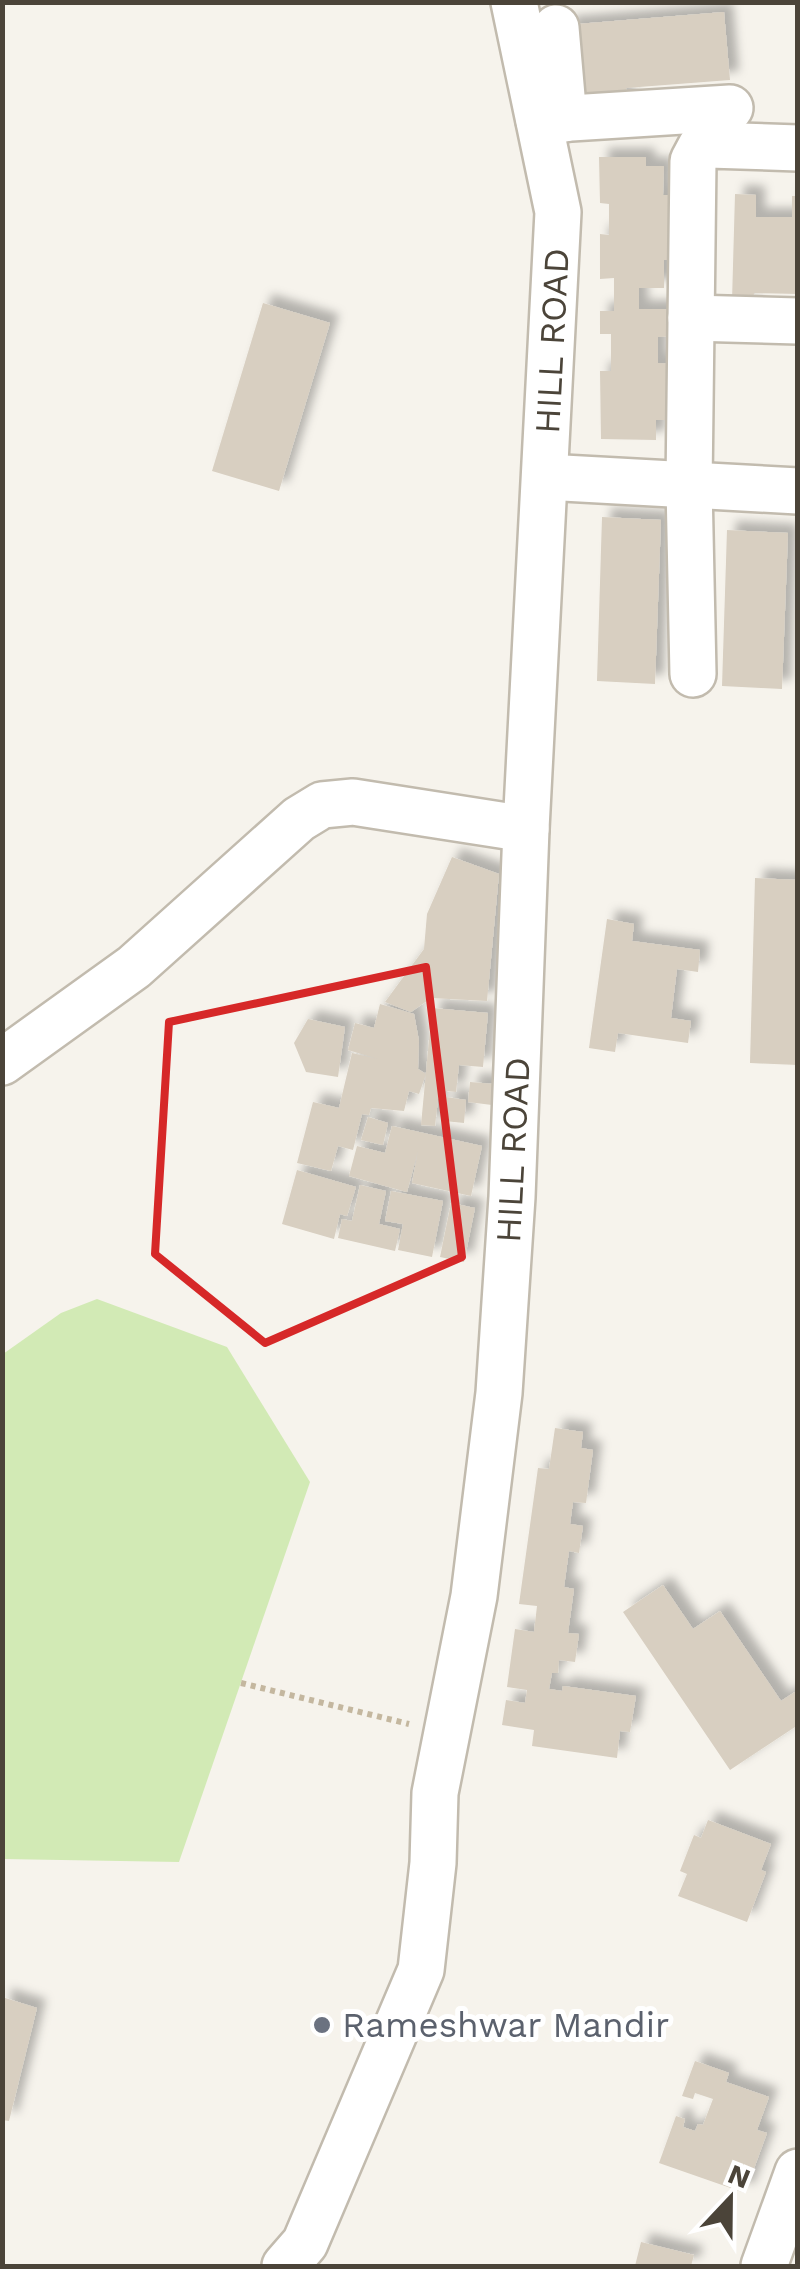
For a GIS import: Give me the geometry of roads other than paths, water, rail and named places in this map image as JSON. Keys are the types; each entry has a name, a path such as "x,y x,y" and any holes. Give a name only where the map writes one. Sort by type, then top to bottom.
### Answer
{"street":[{"name":"HILL ROAD","path":"285,2266 305,2243 421,1970 433,1863 435,1794 474,1596 499,1393 512,1197 526,829 558,212 552,120 514,2"},
{"path":"556,28 552,120 730,108"},
{"path":"693,674 689,486 693,161 701,146 709,145 798,148"},
{"path":"691,318 798,321"},
{"path":"545,476 798,492"},
{"path":"2,1062 134,967 299,819 322,805 353,802 526,829"},
{"path":"764,2266 798,2172"}],"place":[{"name":"Rameshwar Mandir","path":"322,2025"}]}
